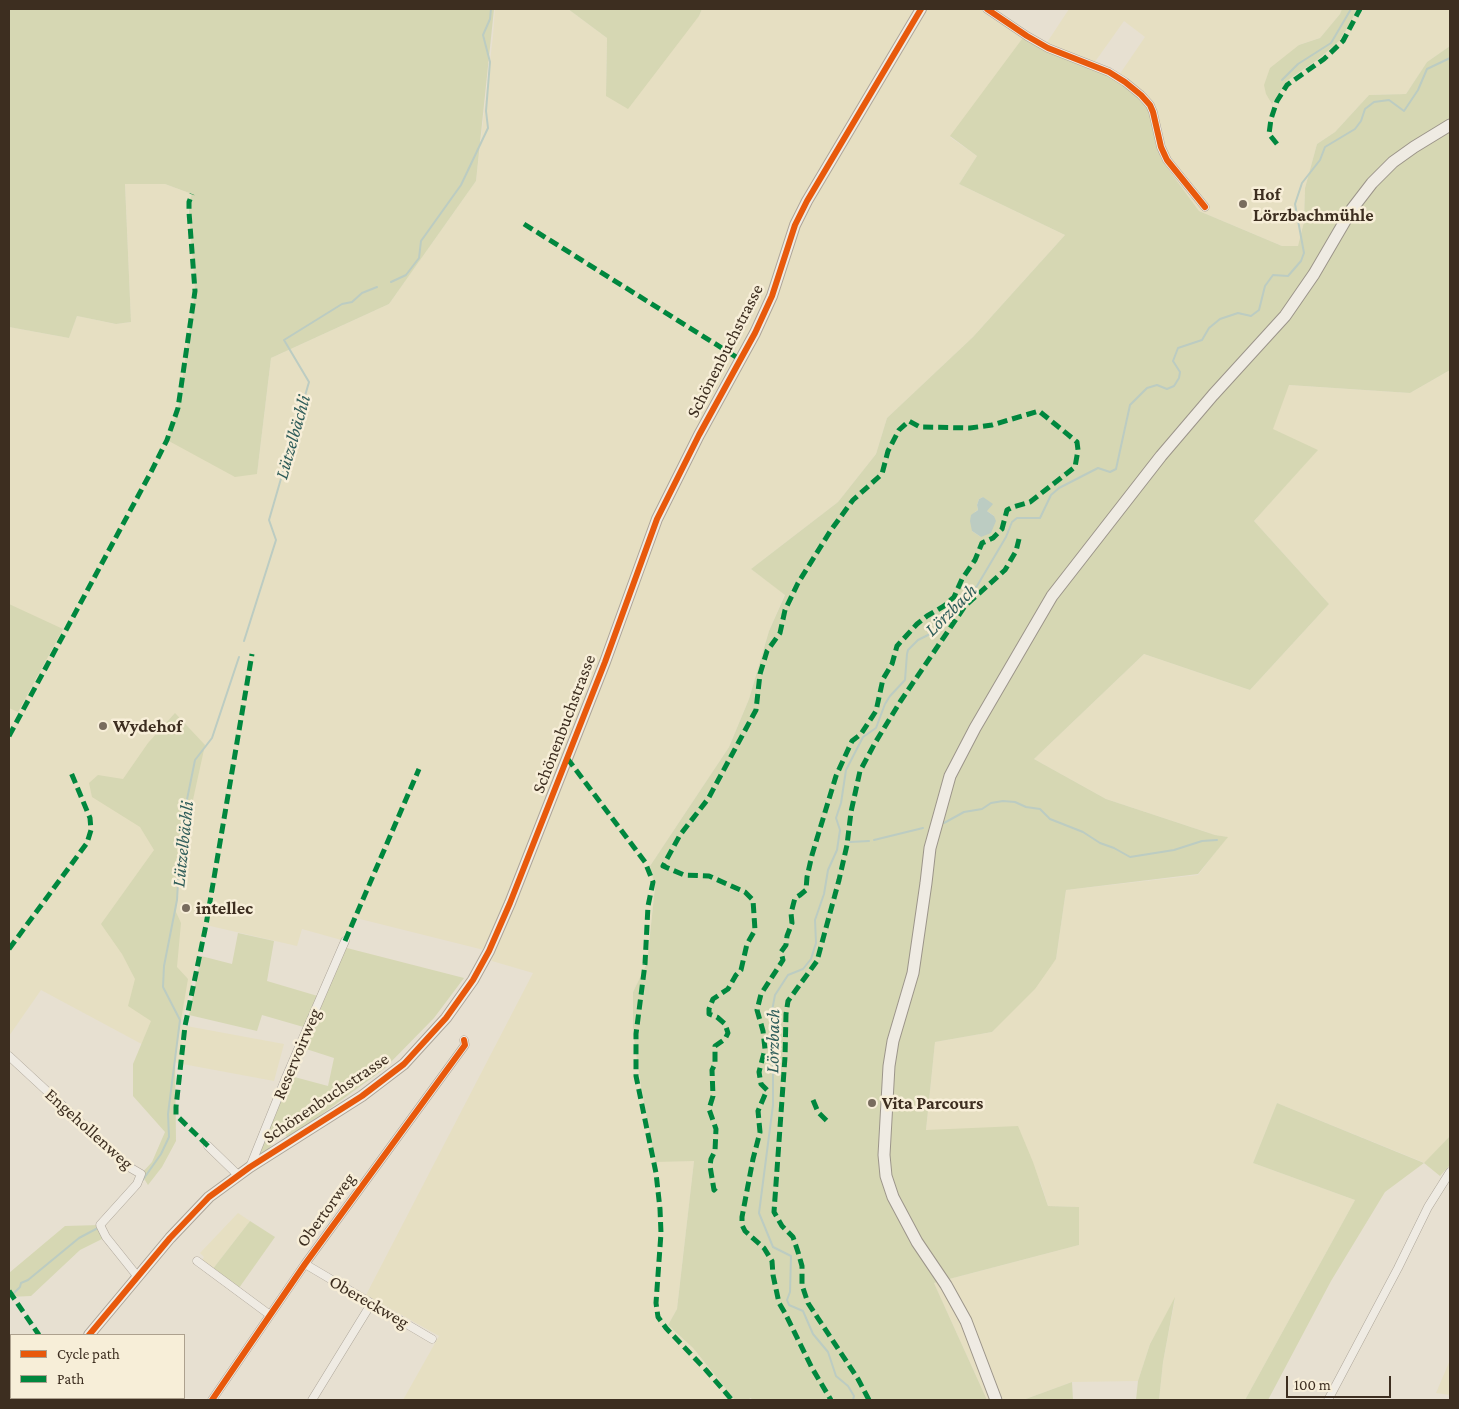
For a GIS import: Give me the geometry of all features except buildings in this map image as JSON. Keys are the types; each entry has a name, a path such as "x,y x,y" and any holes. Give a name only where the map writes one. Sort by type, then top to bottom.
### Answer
{"main road":[{"path":"996,1400 966,1320 946,1285 917,1242 893,1197 886,1176 884,1155 889,1066 893,1041 913,972 930,848 950,776 975,728 1052,596 1206,402 1285,316 1314,274 1352,209 1372,182 1400,157 1450,125"}],"street":[{"name":"Schönenbuchstrasse","path":"90,1334 185,1221 209,1197 250,1167 362,1096 404,1064 446,1018 481,965 510,902 550,803 605,662 657,519 699,436 755,333 772,296 795,225 807,201 920,9"},
{"path":"987,9 1048,48 1110,72 1141,95 1150,105 1153,112 1161,147 1167,160 1206,206"},
{"name":"Reservoirweg","path":"250,1167 283,1084 345,941"},
{"name":"Obertorweg","path":"212,1400 305,1264 465,1045 464,1040"},
{"name":"Engehollenweg","path":"9,1056 129,1166 141,1174 137,1184 100,1225 106,1237 138,1276"},
{"path":"208,1146 238,1175"},
{"path":"1328,1400 1394,1276 1428,1207 1450,1172"},
{"path":"197,1261 270,1315"},
{"name":"Obereckweg","path":"305,1264 432,1339"},
{"path":"312,1400 371,1304"}],"shaded area":[{"path":"495,9 568,9 607,38 606,96 699,16 702,9 991,9 1046,44 1069,9 1342,9 1320,38 1299,45 1272,104 1288,80 1317,60 1350,24 1357,9 1450,9 1450,46 1427,62 1406,94 1369,95 1335,132 1317,144 1305,188 1304,222 1298,247 1282,246 1199,211 1161,159 1148,105 1117,78 1145,37 1124,21 1092,66 950,137 977,156 959,184 1065,235 973,337 887,418 876,454 838,502 751,569 785,594 769,631 749,699 729,747 650,866 655,887 647,963 633,992 694,1161 677,1309 668,1325 693,1348 735,1400 403,1400 439,1336 366,1295 533,973 492,961 488,951 356,918 345,941 302,929 297,946 206,925 181,1025 284,1044 274,1081 177,1063 41,990 9,1036 9,327 69,338 77,316 116,324 131,322 125,183 165,184 192,194 188,212 195,291 178,408 167,440 257,474 271,358 389,304 476,181"},
{"path":"1450,370 1450,1136 1425,1163 1277,1103 1253,1163 1355,1200 1245,1400 1159,1400 1163,1362 1175,1299 1150,1344 1138,1381 1072,1382 1023,1400 987,1400 934,1283 1079,1245 1079,1207 1048,1206 1040,1181 926,1130 935,1042 992,1032 1056,959 1066,890 1198,875 1227,837 1215,835 1106,799 1034,759 1144,654 1250,690 1329,604 1254,521 1317,450 1272,429 1288,385 1410,393"},
{"path":"983,497 993,504 987,511 994,516 996,521 991,533 981,537 972,531 970,521 971,515 978,510 979,499"},
{"path":"238,1213 250,1221 212,1270 201,1262 204,1257 200,1253"},
{"path":"1450,1360 1450,1395 1436,1393"}],"green space":[{"path":"9,9 494,9 476,181 389,304 271,358 257,474 235,477 167,440 178,408 195,291 189,213 189,202 192,194 165,184 125,184 131,322 116,324 77,316 69,338 9,327"},
{"path":"568,9 702,9 699,16 628,109 606,96 607,38"},
{"path":"1342,9 1357,9 1339,41 1317,60 1288,80 1272,104 1266,94 1264,85 1270,68 1299,45 1320,38"},
{"path":"1025,35 1117,78 1148,105 1161,159 1199,211 1282,246 1298,246 1304,222 1305,188 1317,144 1335,132 1369,95 1406,94 1427,62 1450,46 1450,370 1410,393 1289,385 1273,429 1318,450 1254,521 1329,604 1250,690 1144,654 1034,759 1106,799 1215,835 1228,837 1198,874 1066,890 1056,959 1035,989 992,1032 935,1042 926,1130 1018,1126 1048,1206 1079,1207 1079,1245 934,1283 987,1400 752,1400 751,1398 735,1400 693,1348 668,1325 677,1309 694,1161 655,1162 633,1033 633,992 647,963 655,887 650,866 729,747 749,699 769,631 785,595 751,569 838,502 876,454 887,418 973,337 1065,235 959,184 977,156 950,136","holes":["983,497 987,511 994,516 981,537 972,531 975,512 978,510 977,505 979,499"]},
{"path":"9,604 63,629 18,712 9,708"},
{"path":"175,713 205,745 180,859 176,912 181,923 177,967 188,979 175,1055 176,1141 162,1167 148,1185 141,1174 152,1162 165,1132 133,1096 133,1064 151,1021 128,1006 135,979 122,954 101,924 154,850 140,827 92,797 89,783 98,775 123,779 148,743"},
{"path":"238,933 274,941 267,981 321,997 343,947 464,978 434,1018 384,1069 288,1139 284,1132 257,1158 287,1075 328,1086 334,1058 300,1047 307,1028 262,1015 257,1031 189,1015 201,956 232,964"},
{"path":"1277,1103 1424,1163 1385,1192 1331,1281 1268,1400 1245,1400 1355,1200 1253,1163"},
{"path":"1450,1136 1450,1165 1440,1176 1424,1163"},
{"path":"250,1221 275,1237 239,1288 212,1270"},
{"path":"100,1225 106,1237 80,1250 31,1296 9,1297 9,1273 65,1226"},
{"path":"1175,1297 1163,1362 1159,1400 1136,1400 1138,1381 1150,1344"},
{"path":"1072,1382 1073,1400 1023,1400"}],"waterway":[{"name":"Lützelbächli","path":"391,282 406,275 419,258 421,241 461,185 488,128 486,111 490,62 483,35 490,19 491,9"},
{"path":"1282,80 1298,64 1331,43 1351,9"},
{"name":"Lörzbach","path":"853,1400 854,1396 848,1386 836,1376 828,1352 813,1334 803,1311 789,1305 787,1300 790,1292 791,1256 773,1247 759,1213 773,1105 771,1016 775,995 788,975 803,969 811,959 816,943 815,920 824,894 828,870 837,850 840,830 836,818 841,803 846,770 863,737 876,728 885,704 905,680 908,650 918,640 946,621 961,598 977,586 1006,537 1012,522 1017,518 1040,518 1051,495 1059,488 1098,468 1110,472 1116,469 1130,405 1147,388 1157,385 1167,389 1174,386 1180,372 1173,361 1178,348 1202,340 1209,328 1220,319 1238,313 1251,316 1259,310 1265,286 1273,275 1288,276 1301,261 1304,253 1295,204 1302,183 1320,160 1325,147 1355,129 1361,121 1365,109 1374,102 1389,100 1404,111 1418,90 1427,69 1450,58"},
{"name":"Lützelbächli","path":"244,641 276,540 269,520 309,382 284,340 342,304 352,302 362,293 377,287"},
{"name":"Lützelbächli","path":"142,1181 161,1154 169,1137 168,1114 180,1020 163,987 164,966 177,900 181,829 195,760 212,738 239,657"},
{"path":"944,823 964,812 982,809 991,803 1003,801 1015,802 1026,807 1040,809 1050,819 1083,832 1100,843 1130,857 1174,850 1202,841 1217,840"},
{"path":"874,840 923,828"},
{"path":"850,842 869,841"},
{"name":"Lützelbächli","path":"14,1293 21,1283 28,1280 79,1238 96,1229"}],"marked path":[{"path":"1277,144 1269,134 1271,119 1277,101 1287,85 1324,59 1343,41 1360,9"},
{"path":"9,736 151,472 167,440 178,408 195,291 189,212 189,202 192,194"},
{"path":"524,224 741,360"},
{"path":"716,1188 714,1190 710,1166 715,1151 716,1129 709,1109 713,1096 712,1070 715,1064 715,1046 725,1039 728,1033 725,1024 717,1017 709,1014 709,1009 713,999 728,989 741,970 747,944 755,930 753,900 745,892 709,876 684,875 663,866 680,835 708,799 756,710 760,674 767,651 780,633 785,610 798,583 831,530 853,500 882,474 888,451 899,430 909,421 920,427 970,428 992,425 1039,411 1077,442 1078,450 1075,467 1030,502 1007,510 1002,529 993,538 982,543 975,560 962,579 954,597 917,624 897,646 892,664 883,679 876,711 861,734 852,741 836,776 812,855 806,890 795,898 791,913 792,923 786,945 781,952 783,960 761,994 757,1010 763,1031 765,1049 759,1072 761,1084 767,1090 758,1111 760,1132 753,1159 742,1225 745,1231 764,1248 772,1261 779,1303 812,1368 831,1400"},
{"path":"869,1400 858,1379 808,1303 802,1285 802,1266 793,1237 782,1226 774,1212 788,1001 817,961 847,845 851,812 860,771 900,702 965,606 1005,570 1016,551 1019,539"},
{"path":"208,1146 176,1115 176,1107 185,1026 206,925 252,654"},
{"path":"567,758 645,862 653,882 648,906 645,964 636,1034 636,1076 656,1173 660,1209 661,1233 656,1303 658,1317 732,1400"},
{"path":"345,941 419,769"},
{"path":"9,949 87,843 91,830 90,818 70,770"},
{"path":"813,1100 818,1112 830,1124"},
{"path":"9,1291 38,1334"}],"cycle path":[{"path":"90,1334 170,1238 209,1197 250,1167 362,1096 404,1064 446,1018 473,980 489,951 510,903 605,662 657,519 699,435 755,333 772,296 795,225 807,201 921,9"},
{"path":"987,9 1048,48 1109,72 1141,95 1150,105 1153,112 1161,147 1167,160 1205,207"},
{"path":"212,1400 305,1264 465,1045 464,1040"}],"place":[{"name":"Hof Lörzbachmühle","path":"1243,204"},
{"name":"Wydehof","path":"103,726"},
{"name":"intellec","path":"186,908"},
{"name":"Vita Parcours","path":"872,1103"}]}
